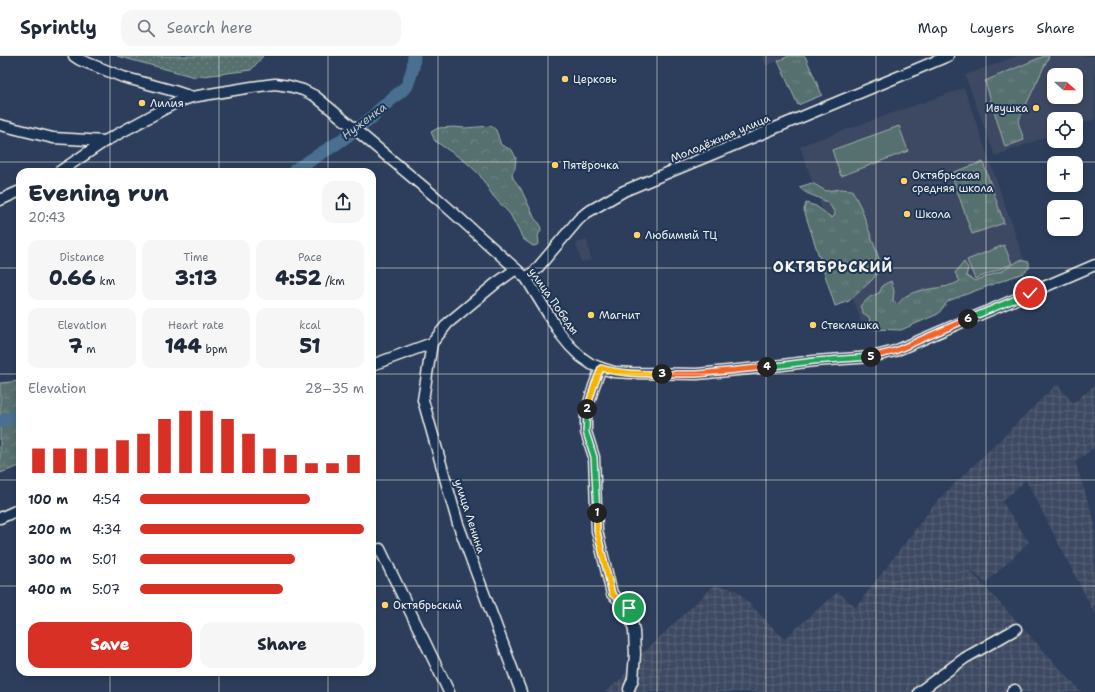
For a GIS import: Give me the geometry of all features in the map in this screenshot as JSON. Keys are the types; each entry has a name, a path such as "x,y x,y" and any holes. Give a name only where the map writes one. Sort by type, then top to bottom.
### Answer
{"street":[{"path":"74,56 80,60 123,77 192,97"},
{"name":"Молодёжная улица","path":"526,278 535,271 579,219 586,213 624,191 948,56"},
{"name":"улица Победы","path":"65,168 105,141 177,102 192,97 275,84 303,90 315,96 373,144 438,199 526,278 561,335 581,357 591,364 614,372 697,374 814,361 872,357 895,351 1095,265"},
{"path":"0,125 53,138 105,141"},
{"path":"1,199 16,193"},
{"path":"376,364 432,343 448,323 495,284 516,269"},
{"name":"улица Ленина","path":"432,343 423,400 458,524 521,692"},
{"path":"601,368 586,413 586,432 594,457 597,531 612,594 629,608 634,631 635,654 633,679 630,689"},
{"path":"0,518 16,510"},
{"path":"380,549 449,692"},
{"path":"919,692 965,658 1016,629"}],"shaded area":[{"path":"762,56 789,56 766,66"},
{"name":"Ивушка","path":"1017,56 1095,56 1095,119 1083,123 1083,112 1047,112 1047,137 995,156 965,75"},
{"name":"Октябрьская средняя школа","path":"964,88 1027,268 863,326 800,146"},
{"path":"587,240 591,260 581,262 576,243"},
{"path":"1057,384 1073,403 1095,385 1095,447 1075,462 1095,523 1095,614 1026,480 1002,502 1029,542 986,583 967,567 1081,692 605,692 622,678 630,665 715,585 736,590 784,639 838,592 856,607 937,501"}],"green space":[{"path":"117,56 263,56 251,70 195,77"},
{"path":"789,56 805,56 822,95 798,105 778,61"},
{"path":"1044,56 1049,56 1018,122 1024,140 1005,147 985,81"},
{"path":"491,126 496,130 501,145 512,150 516,158 515,168 512,174 513,178 521,189 535,219 540,224 541,230 538,236 539,242 537,245 533,246 523,239 510,214 493,196 479,174 466,162 435,141 431,132 438,128"},
{"path":"899,126 908,151 841,176 832,150"},
{"path":"983,162 1004,223 972,234 951,173"},
{"path":"812,183 826,191 840,189 852,190 861,208 882,267 872,280 849,301 835,306 804,210 806,203 816,206 832,218 835,215 828,203 807,193 799,187"},
{"path":"1004,245 1012,264 975,279 967,260"},
{"path":"1020,260 1029,262 1029,268 1023,273 948,301 938,314 901,330 871,329 869,317 863,313 860,306 870,297 879,293 883,285 891,281 894,291 893,300 897,305 905,297 913,293 947,286 960,281 955,273 964,262 968,268 966,276 975,281 1004,270"},
{"path":"16,381 16,467 0,473 0,383"}],"waterway":[{"name":"Нуженка","path":"298,168 336,144 368,121 407,86 413,68 414,56"},
{"name":"Нуженка","path":"0,422 16,416"}],"place":[{"name":"Церковь","path":"565,79"},
{"name":"Лилия","path":"142,103"},
{"name":"Ивушка","path":"1036,108"},
{"name":"Пятёрочка","path":"555,165"},
{"name":"Октябрьская средняя школа","path":"904,181"},
{"name":"Школа","path":"907,214"},
{"name":"Любимый ТЦ","path":"637,235"},
{"name":"Магнит","path":"591,315"},
{"name":"Стекляшка","path":"813,325"},
{"name":"Октябрьский","path":"385,605"}],"district":[{"name":"ОКТЯБРЬСКИЙ","path":"833,267"}],"route":[{"path":"629,608 612,594 597,531 594,457 586,432 586,413 601,368 614,372 697,374 814,361 872,357 895,351 1030,293"}]}
